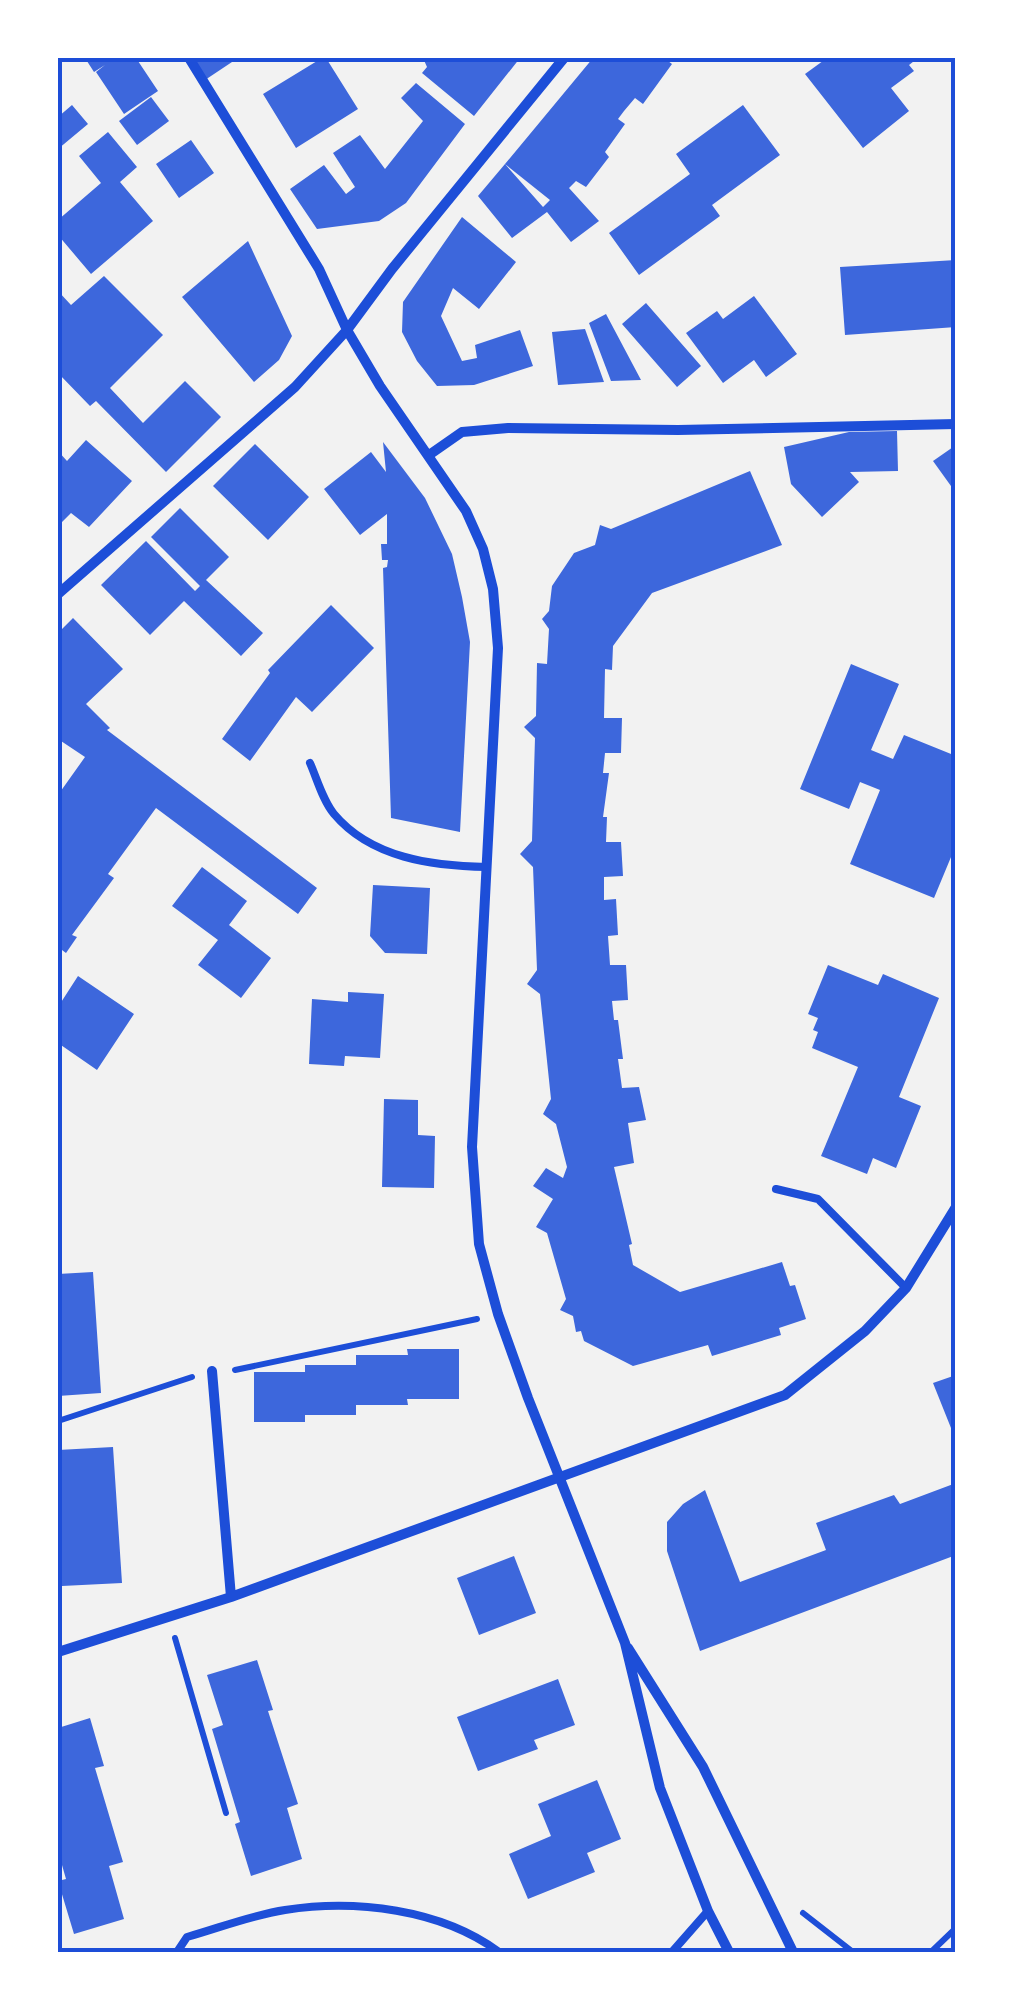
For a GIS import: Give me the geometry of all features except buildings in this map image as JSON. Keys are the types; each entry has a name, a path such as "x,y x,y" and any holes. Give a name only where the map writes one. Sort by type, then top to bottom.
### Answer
{"street":[{"path":"189,58 319,269 347,330 380,386 466,512 483,550 493,589 498,648 473,1186 479,1244 498,1314 625,1642 660,1788 708,1911 729,1952"},
{"path":"58,594 295,387 347,330 564,58"},
{"path":"429,455 462,432 508,428 678,430 956,424"},
{"path":"58,1652 231,1597 785,1394 865,1331 906,1288 956,1208"},
{"path":"213,1373 231,1597"},
{"path":"625,1642 703,1767 793,1952"}],"lane":[{"path":"310,764 332,812 374,847 454,866 487,867"},
{"path":"776,1190 818,1199 906,1288"},
{"path":"177,1952 187,1937 285,1910 388,1907 478,1936 499,1952"},
{"path":"672,1952 708,1911"}],"path":[{"path":"58,1421 213,1373 498,1314"},
{"path":"169,1617 226,1813"},
{"path":"811,1920 853,1952"},
{"path":"931,1952 956,1928"}]}
